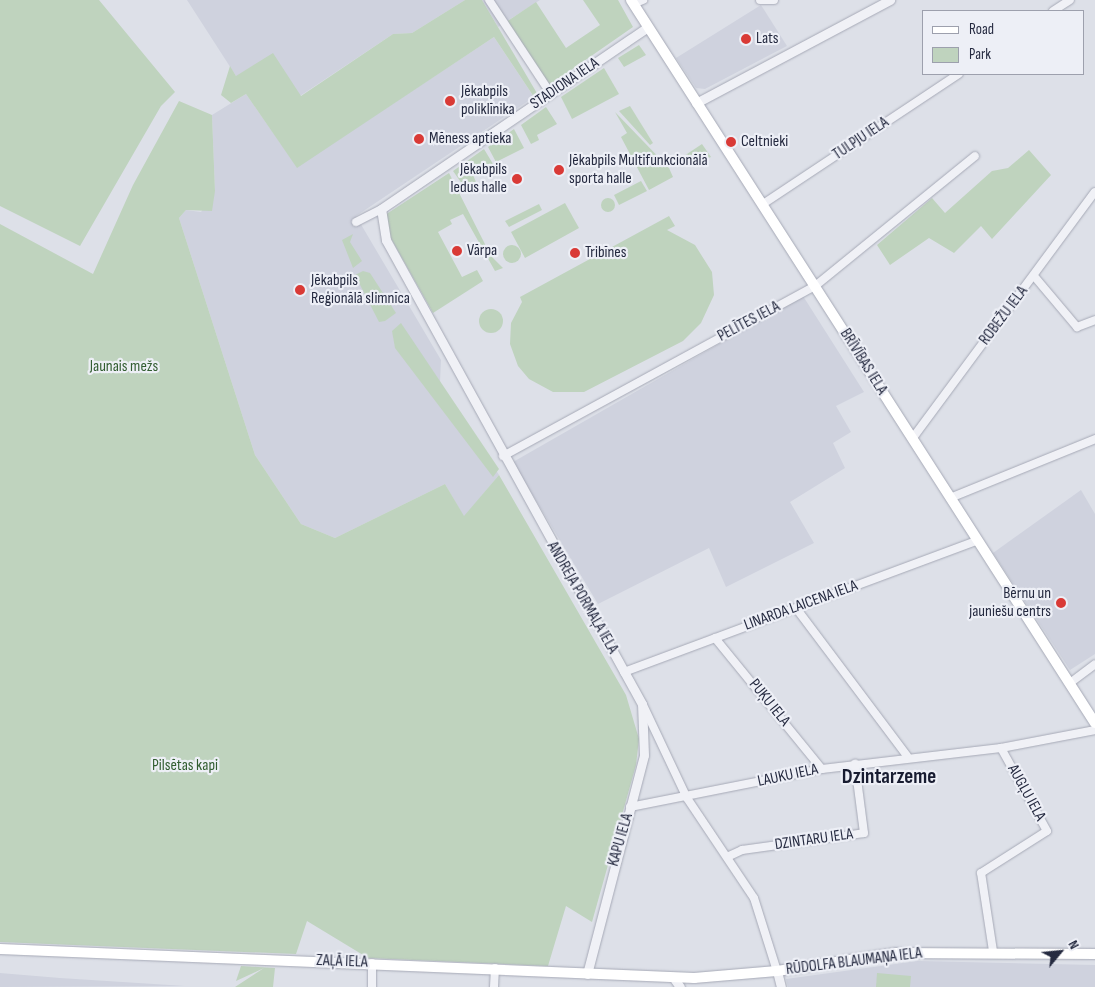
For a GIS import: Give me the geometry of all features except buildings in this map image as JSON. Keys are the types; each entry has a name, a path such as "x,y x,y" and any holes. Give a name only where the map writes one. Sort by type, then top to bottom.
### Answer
{"main road":[{"name":"BRĪVĪBAS IELA","path":"636,1 648,27 696,103 763,204 1095,723"},
{"name":"ZAĻĀ IELA","path":"0,949 494,968 673,977"},
{"name":"RŪDOLFA BLAUMAŅA IELA","path":"673,977 777,972 896,953 993,950 1095,954"}],"street":[{"path":"489,0 550,94"},
{"path":"760,0 774,0"},
{"path":"696,103 890,0"},
{"path":"1055,10 1070,0"},
{"name":"STADIONA IELA","path":"356,222 381,209 648,27"},
{"name":"TULPJU IELA","path":"763,204 957,75"},
{"name":"PELĪTES IELA","path":"502,456 815,286 975,156"},
{"name":"ROBEŽU IELA","path":"912,439 1095,193"},
{"name":"ANDREJA PORMAĻA IELA","path":"381,209 386,240 502,456 642,704 687,798 754,898 781,987"},
{"path":"1034,276 1077,327 1095,320"},
{"path":"950,498 1095,439"},
{"name":"LINARDA LAICENA IELA","path":"624,672 978,541"},
{"path":"796,608 907,756"},
{"name":"PUĶU IELA","path":"715,638 822,769"},
{"path":"1070,683 1095,664"},
{"name":"KAPU IELA","path":"587,974 644,755 642,704"},
{"name":"LAUKU IELA","path":"630,807 687,798 822,769 907,756 1002,748 1095,730"},
{"name":"AUGĻU IELA","path":"993,950 981,873 1047,831 1002,748"},
{"name":"DZINTARU IELA","path":"726,857 742,850 864,833 855,764"},
{"path":"372,963 372,987"},
{"path":"494,968 494,987"},
{"path":"673,977 680,987"}],"shaded area":[{"path":"187,0 465,0 412,33 393,34 300,96 236,76"},
{"path":"482,0 540,0 498,27"},
{"path":"761,5 787,46 705,89 696,88 676,58"},
{"name":"Jēkabpils Reģionālā slimnīca","path":"494,37 534,97 356,216 441,360 440,383 499,475 464,517 445,484 335,538 301,524 255,455 179,218 186,210 201,212 215,191 212,115 246,94 297,167"},
{"path":"803,296 864,392 836,406 851,432 833,443 845,468 790,502 814,543 726,587 709,548 598,604 513,462"},
{"name":"Bērnu un jauniešu centrs","path":"1081,490 1095,514 1095,654 1070,670 993,553"},
{"path":"917,961 1095,965 1095,987 788,987 786,979"},
{"path":"0,973 60,978 185,986 0,987"}],"green space":[{"path":"0,0 99,0 175,92 161,106 80,246 0,206"},
{"path":"465,0 482,0 538,95 534,97 494,37 297,168 246,94 231,103 221,95 230,66 236,76 273,53 301,96 393,34 412,33"},
{"path":"583,0 618,0 633,27 548,86 506,22 536,2 566,48 600,25"},
{"path":"639,45 646,55 624,67 618,58"},
{"path":"604,68 619,94 572,119 561,97"},
{"name":"Pilsētas kapi","path":"179,101 212,115 215,191 212,211 186,210 179,218 255,455 301,524 335,538 445,484 464,516 499,475 626,695 639,739 636,765 592,922 566,906 548,966 368,958 307,921 296,954 0,942 0,224 93,274 133,185"},
{"path":"630,106 653,143 650,145 619,111"},
{"path":"546,107 557,124 537,135 539,140 531,144 521,125"},
{"path":"615,112 669,168 673,177 649,190 621,137 627,133"},
{"path":"514,129 524,148 496,162 488,147"},
{"path":"702,144 711,157 690,165 684,156"},
{"path":"484,149 493,164 473,175 476,182 465,188 453,171"},
{"path":"1029,150 1051,175 992,239 981,226 954,253 929,238 890,265 877,245 932,198 945,213 992,171 1008,168"},
{"path":"449,173 491,256 503,268 495,271 463,214 450,220 452,224 438,232 462,277 477,270 483,281 433,313 389,235 385,215"},
{"path":"641,181 647,191 619,205 614,195"},
{"path":"605,198 611,198 615,205 611,212 605,212 601,208 601,202"},
{"path":"565,203 579,228 525,258 511,232"},
{"path":"539,204 542,210 509,227 505,221"},
{"path":"669,216 675,226 667,230 695,245 712,272 714,295 701,323 683,341 584,392 553,392 529,379 518,366 510,344 511,323 522,302 520,297"},
{"path":"353,234 350,242 362,261 353,268 342,240"},
{"path":"512,245 518,248 521,254 518,260 512,263 506,260 503,254 506,248"},
{"path":"363,271 370,273 396,313 385,321 379,322 355,275"},
{"path":"491,309 500,312 503,321 500,330 491,333 482,330 479,321 482,312"},
{"path":"401,323 499,469 493,477 395,348 392,331"},
{"path":"241,966 275,968 273,987 235,987 264,968 236,981"},
{"path":"877,973 911,976 910,987 876,987"}],"place":[{"name":"Lats","path":"746,39"},
{"name":"Jēkabpils poliklīnika","path":"450,101"},
{"name":"Mēness aptieka","path":"419,139"},
{"name":"Celtnieki","path":"731,142"},
{"name":"Jēkabpils Multifunkcionālā sporta halle","path":"559,170"},
{"name":"Jēkabpils ledus halle","path":"517,179"},
{"name":"Vārpa","path":"457,251"},
{"name":"Tribīnes","path":"575,253"},
{"name":"Jēkabpils Reģionālā slimnīca","path":"300,290"},
{"name":"Bērnu un jauniešu centrs","path":"1061,603"}],"district":[{"name":"Dzintarzeme","path":"889,777"}],"park label":[{"name":"Jaunais mežs","path":"124,367"}]}
